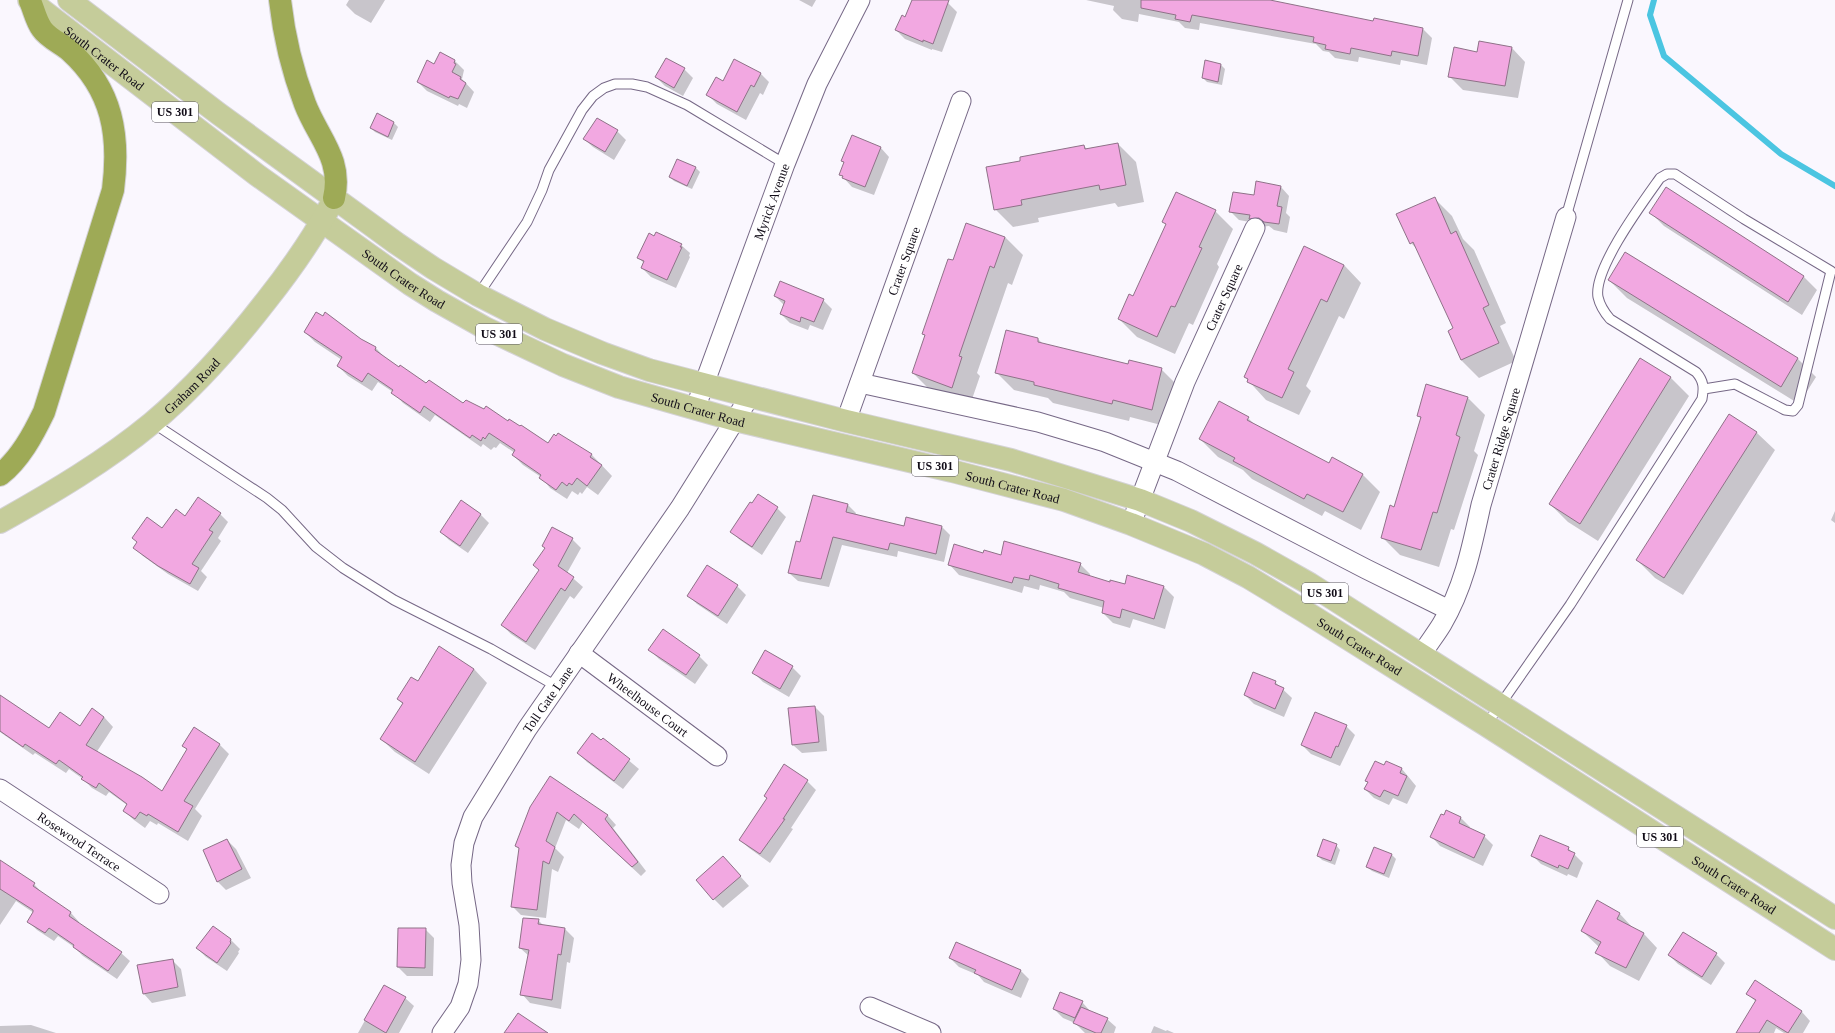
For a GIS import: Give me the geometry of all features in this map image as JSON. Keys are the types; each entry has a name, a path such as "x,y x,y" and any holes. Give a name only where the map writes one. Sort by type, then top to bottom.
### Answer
{"highway":[{"path":"0,475 22,451 44,412 113,190 116,166 116,139 105,99 93,77 71,52 42,30 29,0"},
{"path":"280,0 283,29 292,68 305,106 336,170 337,185 334,198"}],"main road":[{"name":"South Crater Road","path":"29,0 257,175 417,288 485,328 563,365 605,381 735,420 967,474 1064,500 1132,524 1204,554 1248,577 1486,724 1835,949"},
{"name":"South Crater Road","path":"70,0 219,114 396,243 433,268 478,295 545,329 602,353 649,370 846,421 1011,460 1140,500 1191,521 1256,553 1310,584 1835,918"},
{"name":"Graham Road","path":"0,522 38,500 118,449 152,422 195,384 241,333 280,283 322,221 334,198"}],"street":[{"name":"Myrick Avenue","path":"695,409 785,164 817,84 860,0"},
{"name":"Crater Square","path":"846,421 961,102"},
{"name":"Crater Ridge Square","path":"1422,654 1442,624 1465,570 1481,505 1566,218"},
{"name":"Crater Square","path":"1132,524 1185,382 1255,228"},
{"path":"860,383 1038,422 1105,442 1177,471 1366,569 1449,610"},
{"name":"Toll Gate Lane","path":"442,1033 460,1006 468,984 471,960 469,925 462,883 461,865 464,843 473,817 527,729 680,508 750,396"},
{"name":"Wheelhouse Court","path":"579,653 717,756"},
{"name":"Rosewood Terrace","path":"0,789 159,894"},
{"path":"870,1007 931,1033"}],"lane":[{"path":"1566,218 1628,0"},
{"path":"478,295 527,222 542,190 549,170 582,110 593,96 604,88 615,84 632,84 647,87 687,105 785,164"},
{"path":"1486,724 1587,578 1702,399 1704,389 1702,379 1696,372 1610,319 1602,309 1598,296 1598,286 1608,260 1624,230 1660,178 1667,174 1675,174 1744,219 1831,271 1798,406 1792,411 1785,410 1735,384 1704,389"},
{"path":"152,422 267,498 282,510 316,547 343,568 394,600 491,649 556,686"}],"building":[{"path":"912,0 949,0 933,44 923,40 923,42 895,30 902,15 905,17"},
{"path":"1141,0 1270,0 1373,21 1374,18 1423,28 1418,56 1392,51 1391,56 1351,48 1350,54 1325,49 1326,45 1313,42 1314,37 1192,15 1190,22 1175,19 1176,15 1141,8"},
{"path":"1479,41 1512,47 1505,86 1448,77 1454,47 1477,52"},
{"path":"440,52 455,60 454,63 456,64 452,72 461,77 460,79 466,83 458,99 450,96 449,98 417,82 427,60 434,64"},
{"path":"666,58 685,68 674,88 655,77"},
{"path":"734,59 761,73 754,87 751,85 737,112 706,95 716,77 723,81"},
{"path":"1205,60 1221,64 1218,82 1202,78"},
{"path":"377,113 394,122 388,137 370,128"},
{"path":"597,118 618,130 605,152 583,139"},
{"path":"852,135 881,147 865,187 842,178 843,176 839,175 844,162 841,161"},
{"path":"1118,143 1126,185 1100,190 1099,185 1021,200 1022,205 994,210 986,167 1020,161 1020,157 1084,145 1085,149"},
{"path":"677,159 696,167 687,186 669,177"},
{"path":"1256,181 1281,186 1277,206 1282,207 1279,224 1264,222 1259,218 1249,219 1250,215 1229,212 1233,192 1254,195"},
{"path":"1666,187 1804,276 1788,302 1649,213"},
{"path":"1176,192 1216,210 1199,247 1202,248 1175,307 1171,306 1157,337 1118,319 1129,294 1133,296 1166,224 1162,222"},
{"path":"1435,197 1451,234 1456,231 1489,305 1483,308 1499,343 1461,360 1448,331 1453,328 1413,242 1410,244 1396,214"},
{"path":"966,223 1005,237 994,268 990,266 959,356 962,357 952,388 912,373 925,335 922,334 948,259 953,260"},
{"path":"656,232 682,244 667,280 641,268 644,261 637,258 649,233 654,236"},
{"path":"1304,246 1344,265 1327,302 1321,299 1288,369 1294,372 1282,398 1247,382 1248,379 1244,377"},
{"path":"1625,252 1798,358 1781,387 1608,280"},
{"path":"780,281 824,299 814,322 801,317 800,322 780,314 785,301 774,296"},
{"path":"316,312 323,316 325,312 361,339 376,347 375,350 399,367 400,365 426,383 429,380 463,403 466,400 484,409 486,406 508,421 509,419 520,426 521,425 548,443 554,434 556,436 558,433 592,454 590,457 602,465 587,486 577,478 572,485 569,483 567,486 562,482 556,490 539,478 541,475 512,455 515,450 489,433 485,439 483,437 481,441 472,435 470,438 424,406 420,413 391,393 393,390 368,373 362,382 337,366 342,357 304,332"},
{"path":"1006,330 1038,338 1038,342 1128,364 1129,360 1162,368 1152,410 1113,400 1112,404 1034,385 1034,382 995,373"},
{"path":"1640,358 1671,377 1580,524 1549,504"},
{"path":"1426,384 1468,397 1456,435 1460,437 1437,513 1433,512 1421,550 1381,538 1390,505 1394,507 1421,417 1417,416"},
{"path":"1219,401 1249,417 1247,420 1329,463 1332,457 1363,474 1343,512 1307,494 1304,499 1233,461 1235,458 1199,439"},
{"path":"1729,414 1757,432 1664,578 1636,560"},
{"path":"758,494 778,507 752,547 730,532 750,502 752,503"},
{"path":"813,495 848,504 846,512 904,526 906,517 942,526 936,554 890,543 888,550 833,537 821,579 788,573 796,541 800,542"},
{"path":"198,497 221,513 209,530 213,532 192,564 199,568 190,584 158,566 133,548 137,542 132,538 147,517 162,528 176,509 185,516"},
{"path":"461,500 481,514 460,546 440,532"},
{"path":"552,527 573,538 558,566 574,577 565,591 561,588 526,642 501,625 539,570 533,565 545,548 542,546"},
{"path":"1004,541 1081,563 1078,572 1110,582 1110,580 1125,584 1127,575 1164,586 1154,619 1122,609 1120,618 1102,613 1104,601 1058,588 1059,584 1030,575 1029,580 1014,577 1012,583 948,565 954,544 983,553 984,550 1001,555"},
{"path":"707,565 738,585 718,616 687,596"},
{"path":"663,629 700,655 686,675 648,650"},
{"path":"439,646 474,669 415,762 380,739 403,703 397,699 411,677 418,681"},
{"path":"765,650 793,666 780,689 752,673"},
{"path":"1253,672 1276,681 1275,684 1284,688 1275,709 1244,695"},
{"path":"0,695 49,728 60,712 80,726 92,708 104,717 86,745 142,777 162,791 187,749 182,746 194,727 220,744 184,801 193,806 178,832 148,814 147,816 140,812 135,819 123,811 127,804 99,783 96,788 81,779 83,777 59,760 56,764 25,744 23,747 0,731"},
{"path":"815,706 819,742 792,745 788,708"},
{"path":"1315,712 1347,725 1338,747 1336,746 1331,758 1301,745"},
{"path":"592,733 601,740 603,738 630,759 614,781 577,753"},
{"path":"1375,761 1384,765 1386,761 1402,768 1400,773 1407,776 1398,796 1384,790 1380,797 1364,789 1368,782 1365,781"},
{"path":"784,764 808,780 783,819 785,819 760,854 739,840 767,798 764,796"},
{"path":"550,776 608,815 605,819 638,862 632,867 574,814 569,821 557,812 546,841 555,847 549,864 543,861 537,910 511,907 519,848 515,846 530,807"},
{"path":"1446,810 1461,817 1459,823 1485,835 1474,858 1430,837 1441,814 1444,815"},
{"path":"1540,835 1569,847 1568,850 1575,853 1568,869 1559,865 1558,868 1531,856"},
{"path":"227,839 242,869 217,882 203,850"},
{"path":"1323,839 1337,844 1331,861 1317,856"},
{"path":"1374,847 1392,854 1384,874 1366,867"},
{"path":"723,856 741,876 713,900 696,880"},
{"path":"0,860 35,883 33,886 71,912 69,916 122,952 108,971 73,947 74,945 49,928 45,933 27,922 33,910 0,889"},
{"path":"1597,900 1620,913 1617,919 1644,933 1626,968 1595,953 1601,942 1581,931"},
{"path":"523,918 539,919 538,924 565,928 561,955 558,954 552,1000 520,995 529,950 519,948"},
{"path":"213,926 231,939 231,943 217,963 196,948"},
{"path":"398,928 426,928 425,968 397,967"},
{"path":"1683,932 1717,953 1702,977 1668,955"},
{"path":"956,942 1021,970 1012,990 974,973 976,970 949,958"},
{"path":"173,959 178,987 143,994 137,965"},
{"path":"1755,980 1802,1011 1788,1033 1767,1020 1759,1033 1736,1033 1756,1000 1746,994"},
{"path":"384,985 406,997 386,1033 364,1020"},
{"path":"1060,992 1083,1001 1075,1018 1053,1009"},
{"path":"1081,1007 1108,1018 1101,1033 1096,1033 1073,1023"},
{"path":"518,1013 548,1033 504,1033"}],"waterway":[{"path":"1654,0 1650,15 1664,56 1781,154 1835,186"}]}
